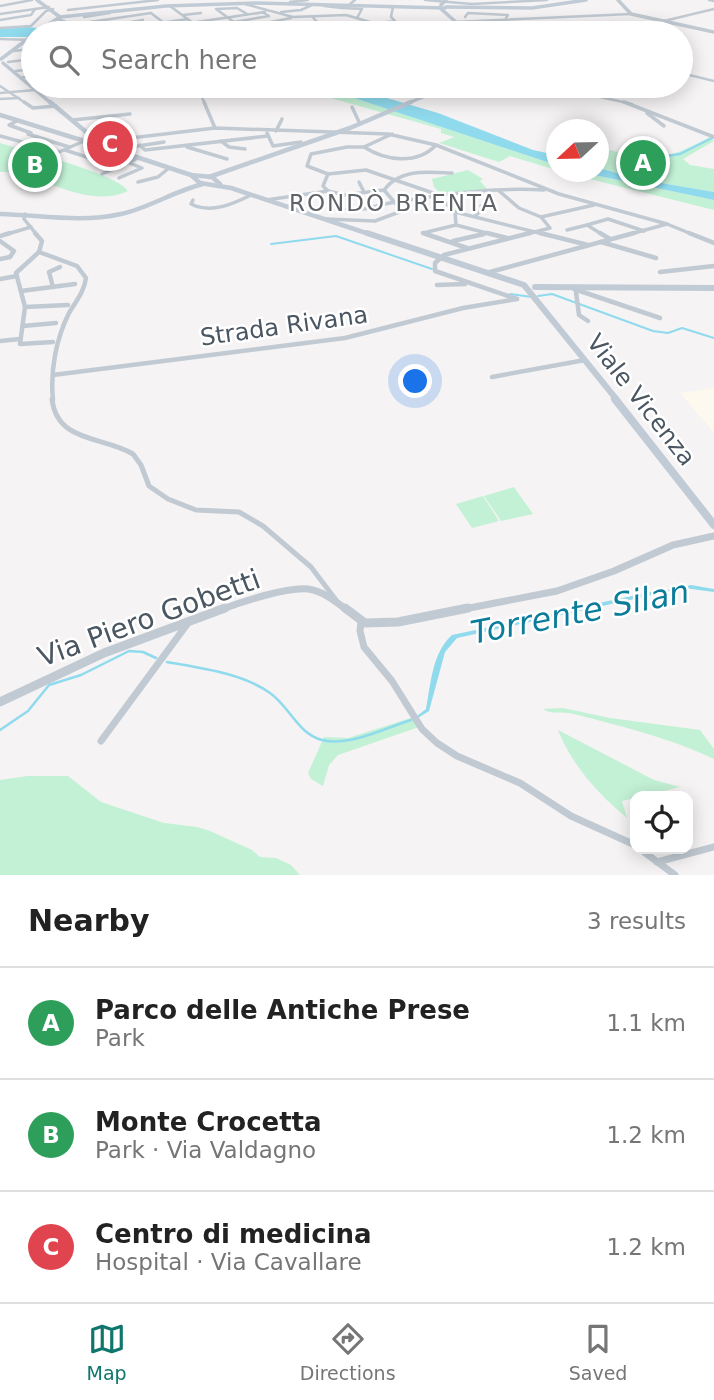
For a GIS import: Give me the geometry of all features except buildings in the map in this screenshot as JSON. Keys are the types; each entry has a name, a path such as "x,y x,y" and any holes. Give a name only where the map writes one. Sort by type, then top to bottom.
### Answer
{"main road":[{"path":"35,0 43,2 56,15"},
{"path":"56,15 72,13 82,16 171,5 281,3 531,7 584,0"},
{"path":"50,21 56,15 171,5 542,7 584,0"},
{"path":"443,6 456,21"},
{"path":"21,46 5,60 21,75"},
{"path":"47,98 73,120 92,142"},
{"path":"0,214 87,217 136,210 198,181 334,134 420,98"},
{"name":"Viale Vicenza","path":"92,142 136,159 191,175 212,177 224,186"},
{"name":"Viale Vicenza","path":"191,175 207,184 224,186 535,287 532,291 537,299"},
{"path":"188,187 207,184 212,177"},
{"name":"Viale Vicenza","path":"526,285 714,525"},
{"path":"535,287 575,290 714,288"}],"street":[{"path":"21,0 34,5 35,9"},
{"path":"0,6 35,0"},
{"path":"43,2 48,0"},
{"path":"72,13 158,0"},
{"path":"281,3 308,0"},
{"path":"332,14 355,0"},
{"path":"425,0 443,6 547,0"},
{"path":"458,5 465,0"},
{"path":"618,0 629,12 664,21 714,9"},
{"path":"709,0 714,1"},
{"path":"284,14 307,9 312,2"},
{"path":"235,4 293,17"},
{"path":"8,5 14,12"},
{"path":"171,5 191,21"},
{"path":"321,5 362,9 357,18"},
{"path":"82,16 158,6"},
{"path":"351,9 352,6 393,7 391,17 396,20 391,21"},
{"path":"233,21 216,9 237,8 247,14"},
{"path":"0,20 29,15 35,12 35,9"},
{"path":"0,14 35,9 56,15"},
{"path":"37,21 46,10 67,21"},
{"path":"199,21 269,11"},
{"path":"240,21 269,16 262,12"},
{"path":"477,21 629,12"},
{"path":"97,21 152,13 162,21"},
{"path":"182,15 201,13"},
{"path":"465,17 468,13 491,13 506,14 506,18"},
{"path":"272,21 332,14 361,21"},
{"path":"137,15 143,20"},
{"path":"82,16 89,21"},
{"path":"312,16 316,21"},
{"path":"506,21 513,17"},
{"path":"550,21 551,17"},
{"path":"176,21 188,19"},
{"path":"137,21 143,20"},
{"path":"0,28 21,26"},
{"path":"693,27 714,32"},
{"path":"0,39 21,37"},
{"path":"14,52 21,52"},
{"path":"16,71 21,70"},
{"path":"693,76 714,81"},
{"path":"0,86 33,108 56,106"},
{"path":"0,93 21,91"},
{"path":"0,99 19,98"},
{"path":"203,98 215,128"},
{"path":"604,98 643,108 714,137"},
{"path":"352,107 360,124"},
{"path":"643,108 664,126"},
{"path":"73,120 130,114"},
{"name":"Viale Vicenza","path":"0,116 92,142"},
{"path":"276,131 282,119"},
{"path":"17,121 9,125 31,133 42,128"},
{"path":"0,136 59,152 92,142 215,128 392,134 436,145 550,191 667,225 714,243"},
{"path":"347,129 358,132"},
{"path":"189,130 197,144"},
{"path":"267,130 273,146 301,142"},
{"path":"31,133 28,134 102,162 121,154"},
{"path":"392,134 364,147 347,147 311,154 308,167 328,174 366,170 440,197 455,212 588,245"},
{"path":"140,145 144,150 268,136"},
{"path":"28,144 42,138"},
{"path":"221,141 229,147 245,149"},
{"path":"92,142 110,149 164,142"},
{"path":"185,145 228,159"},
{"path":"364,147 375,156 409,158 429,152 436,145"},
{"path":"409,158 414,173"},
{"path":"102,174 136,159"},
{"path":"119,178 142,168 127,162"},
{"path":"366,170 371,163"},
{"path":"138,182 158,177 169,168"},
{"path":"384,190 391,179 414,173 452,173"},
{"path":"328,174 323,186 328,191"},
{"path":"359,182 364,192"},
{"path":"266,200 328,191 345,195 384,190"},
{"path":"326,219 332,217 375,221 402,211 384,190"},
{"path":"347,209 358,210 393,202 498,190 550,191"},
{"path":"471,283 436,272 435,263 442,256 550,228 541,217 519,208 498,190"},
{"path":"193,200 191,204 198,208 220,206 251,195"},
{"path":"541,217 597,204"},
{"path":"475,216 483,209 481,206"},
{"path":"354,221 358,210"},
{"path":"455,212 456,225"},
{"path":"25,214 24,219 42,241 38,252 17,272 25,307 20,339 22,345 53,342"},
{"path":"567,230 608,219 644,231"},
{"path":"470,248 423,233 456,225 510,239"},
{"path":"587,225 610,239"},
{"path":"491,272 667,225"},
{"path":"0,259 10,257 14,251 0,238 31,227"},
{"path":"450,242 487,233"},
{"path":"601,242 656,258"},
{"path":"38,252 70,262 82,270 86,278 82,293 69,313 62,331 53,375 55,412 65,427 85,439 128,450 143,465 146,484 150,489 181,505 196,510 240,513 253,519 315,571 337,596 340,606"},
{"path":"53,287 49,272 60,267"},
{"path":"660,272 713,268"},
{"path":"0,279 17,276"},
{"path":"437,285 471,283"},
{"name":"Strada Rivana","path":"53,375 345,338 463,308 517,299 471,283"},
{"path":"21,291 75,284"},
{"path":"588,321 579,315 575,290 660,318"},
{"path":"25,307 68,305"},
{"path":"23,326 56,323"},
{"path":"0,343 20,339"},
{"path":"492,376 585,360"},
{"path":"630,841 618,833 562,811 522,784 460,758 438,744 426,733 398,689 363,646 359,629 361,622 398,622 557,591 604,576 673,545 714,536"},
{"name":"Via Piero Gobetti","path":"0,702 104,653 226,608 301,589 325,594 361,622"},
{"path":"101,741 188,623"},
{"path":"657,862 663,858 714,847"},
{"path":"647,854 673,874"}],"shaded area":[{"path":"714,388 714,432 713,432 680,393"}],"green space":[{"path":"331,98 354,98 546,162 546,167 510,156 499,162 439,143 454,137 441,133 441,129"},
{"path":"710,137 714,141 683,159 690,165 714,169 714,192 638,179 609,171 609,150 656,157 693,146"},
{"path":"0,143 89,170 121,184 128,191 115,195 88,195 22,174 0,172"},
{"path":"468,170 483,179 480,181 488,190 440,193 434,187 432,179"},
{"path":"609,178 714,200 714,210 602,182 609,182"},
{"path":"514,487 533,514 501,521 484,496"},
{"path":"483,496 499,521 472,528 456,504"},
{"path":"563,708 610,718 700,730 714,749 714,759 645,733 574,714 543,709"},
{"path":"414,717 419,727 338,755 329,765 323,786 311,779 308,773 324,737 348,738"},
{"path":"558,730 654,780 680,787 663,791 630,791 630,799 622,801 627,818 587,778"},
{"path":"27,776 68,776 101,802 164,823 210,831 252,850 260,857 276,858 291,865 300,875 0,875 0,780"}],"water":[{"path":"21,27 21,37 0,37 0,29"},
{"path":"354,98 387,98 438,113 546,153 546,162"},
{"path":"609,171 638,179 714,192 714,200 609,178"},
{"path":"691,585 714,589 714,592 684,588 457,638 445,652 429,711 418,718 417,716 426,709 436,659 452,635"}],"waterway":[{"path":"653,158 680,154 712,138"},
{"path":"271,244 336,236 432,269"},
{"path":"510,294 532,297"},
{"path":"538,296 552,294 653,331 668,333 682,328 714,338"},
{"name":"Torrente Silan","path":"585,607 651,593"},
{"name":"Torrente Silan","path":"0,730 28,711 49,685 81,675 129,651 143,652 156,658"},
{"name":"Torrente Silan","path":"167,662 220,672 259,686 277,699 306,732 322,740 355,739 411,720"}],"place":[{"name":"Centro di medicina","path":"110,144"},
{"name":"Parco delle Antiche Prese","path":"643,163"},
{"name":"Monte Crocetta","path":"35,165"}],"district":[{"name":"RONDÒ BRENTA","path":"394,203"}]}
